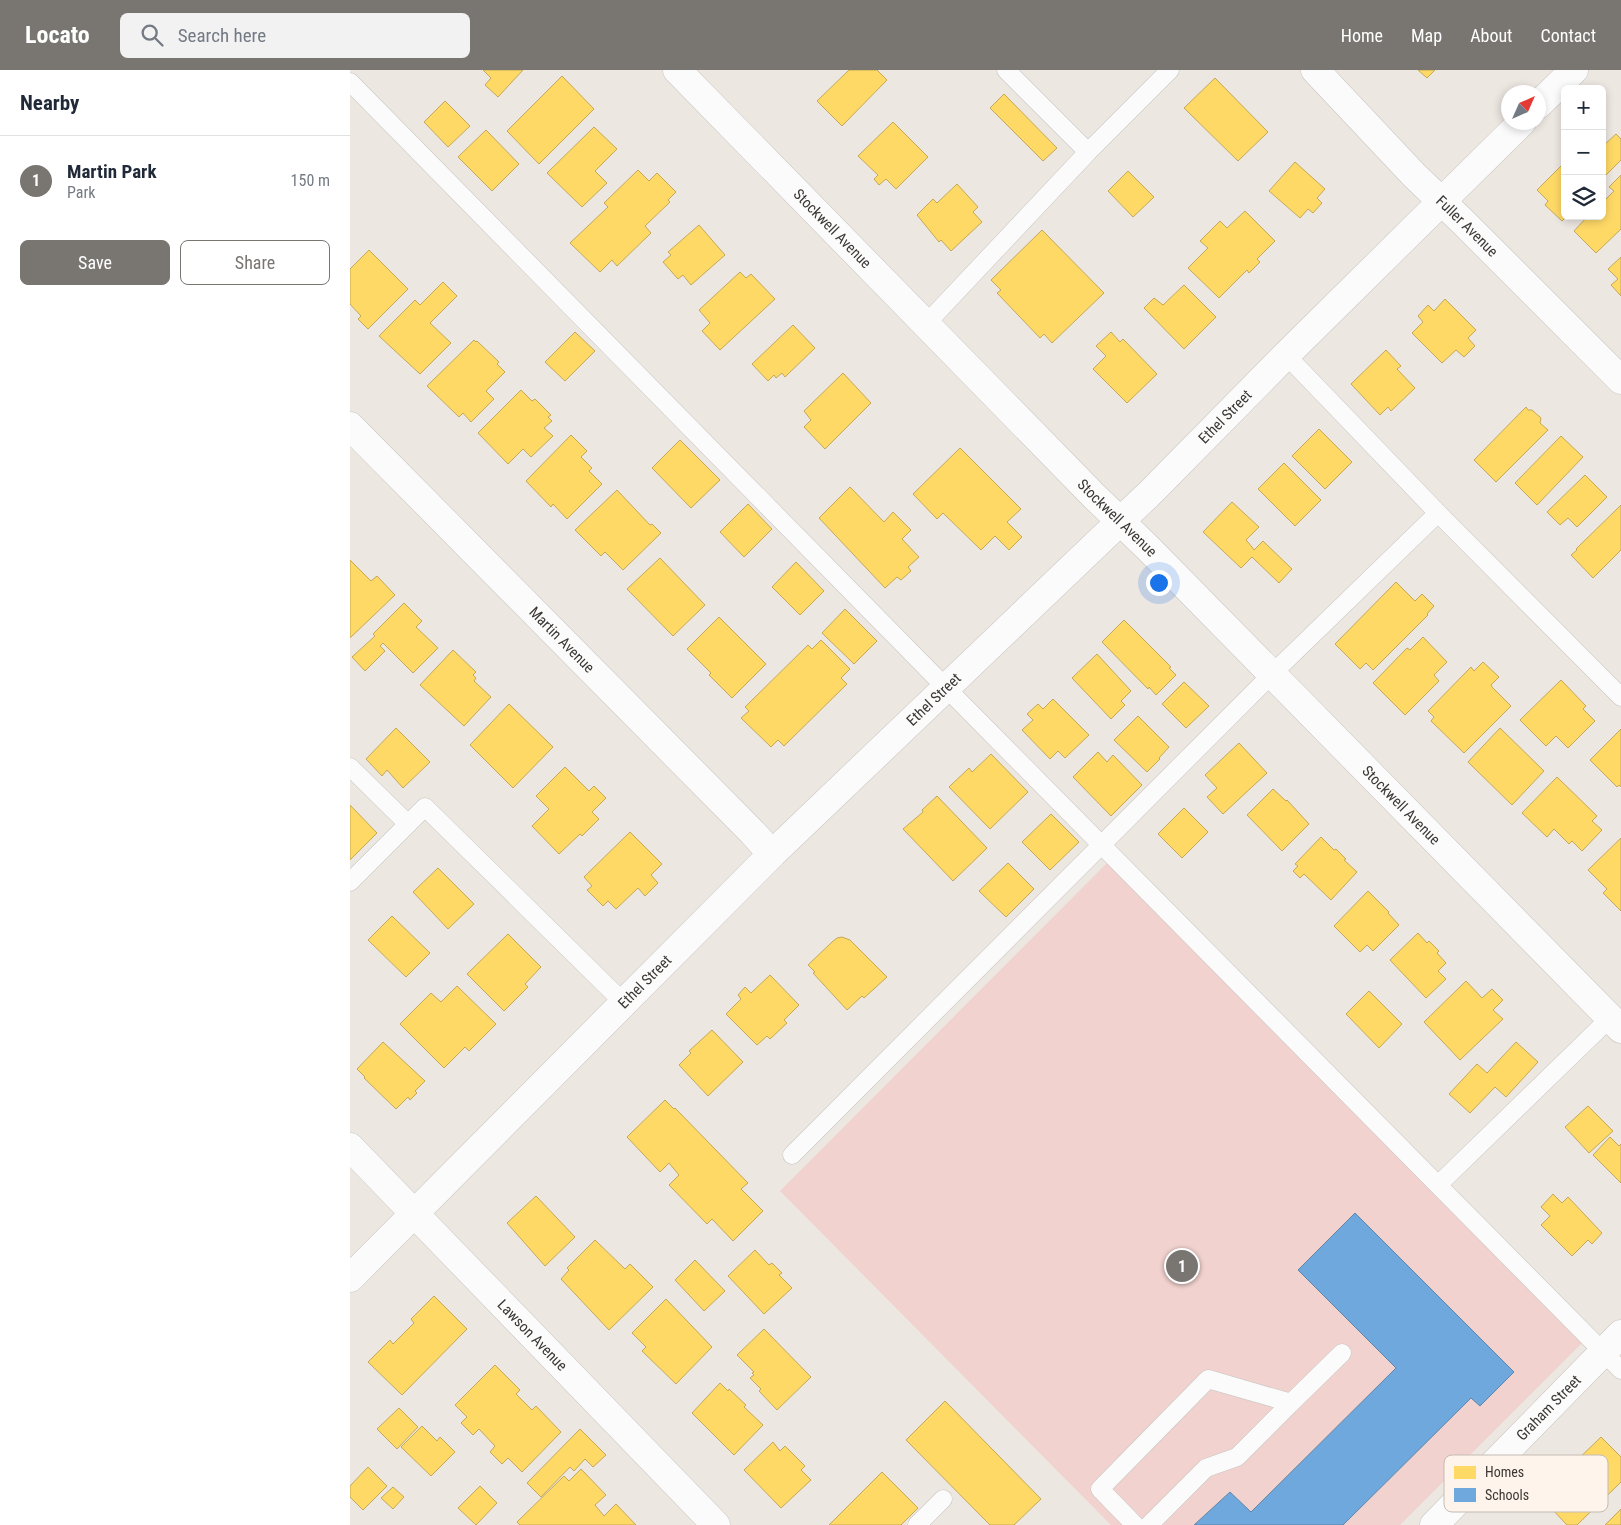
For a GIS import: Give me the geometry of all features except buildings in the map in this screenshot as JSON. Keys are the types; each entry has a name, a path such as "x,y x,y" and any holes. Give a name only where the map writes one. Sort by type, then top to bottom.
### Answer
{"street":[{"name":"Stockwell Avenue","path":"677,70 1616,1024"},
{"name":"Fuller Avenue","path":"1314,70 1414,176 1621,380"},
{"path":"1546,98 1574,70"},
{"name":"Ethel Street","path":"350,1278 625,1004 772,854 1121,521 1514,130"},
{"name":"Martin Avenue","path":"350,426 772,854"},
{"name":"Lawson Avenue","path":"350,1147 716,1525"},
{"name":"Graham Street","path":"1513,1455 1615,1352"}],"lane":[{"path":"1006,70 1088,152"},
{"path":"925,324 1088,152 1170,70"},
{"path":"350,82 1438,1185 1615,1352"},
{"path":"1286,355 1438,513 1621,697"},
{"path":"792,1155 1272,674 1438,513"},
{"path":"350,767 408,824"},
{"path":"350,882 426,807 625,1004"},
{"path":"1438,1185 1616,1024"},
{"path":"1148,1525 1206,1468 1237,1457 1342,1353"},
{"path":"1135,1525 1100,1489 1208,1379 1291,1403"},
{"path":"917,1525 943,1499"}],"shaded area":[{"path":"1109,861 1584,1341 1470,1455 1444,1455 1444,1481 1400,1525 1111,1525 780,1191"}],"place":[{"name":"Martin Park","path":"1182,1266"}]}
